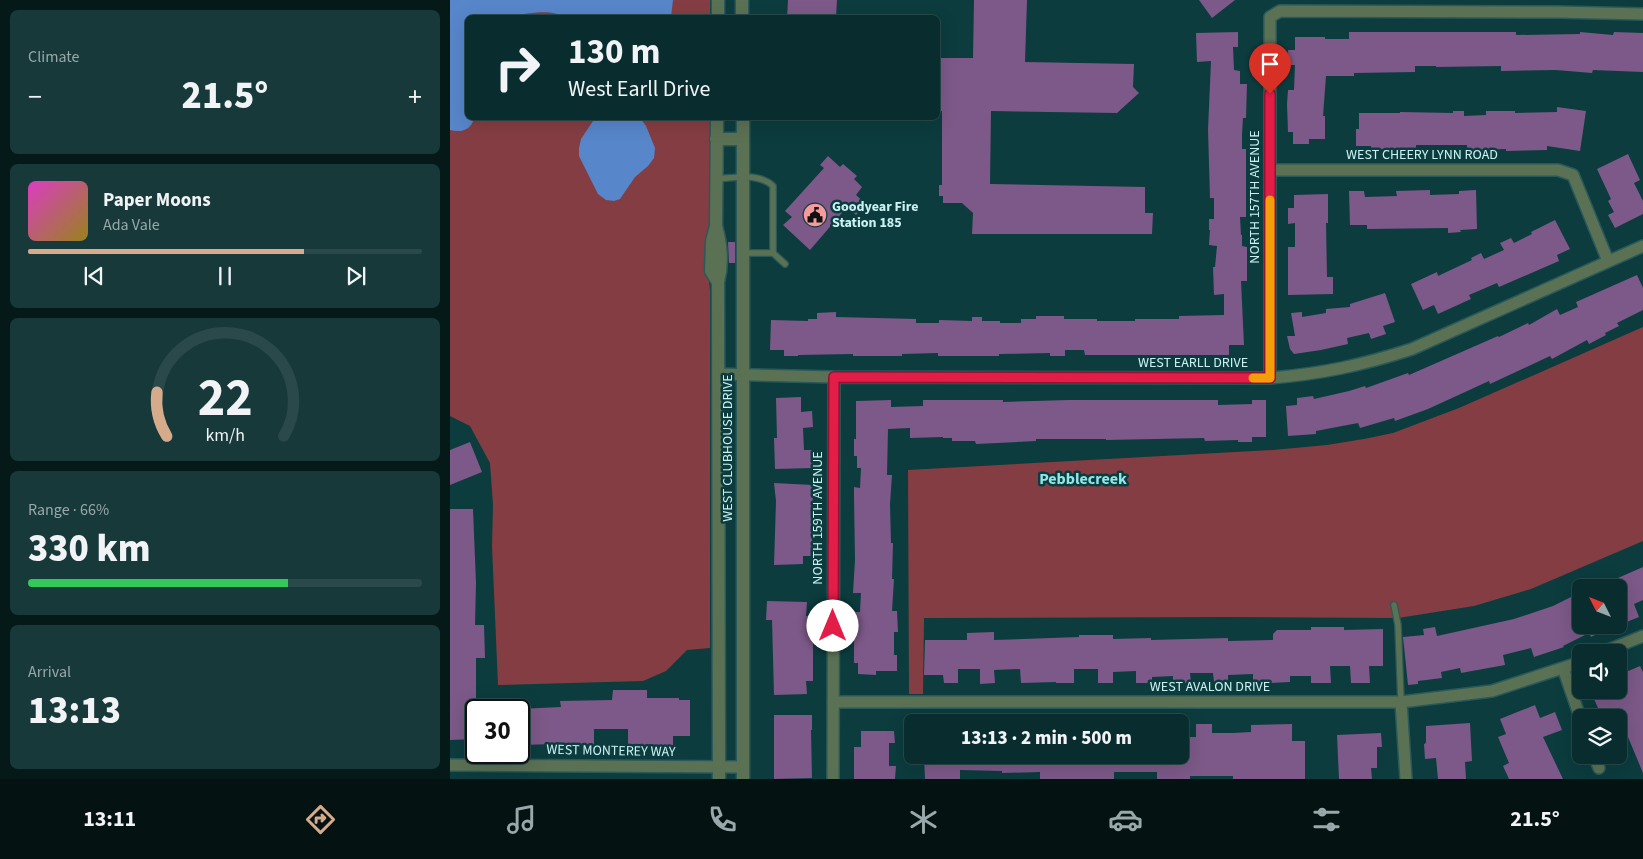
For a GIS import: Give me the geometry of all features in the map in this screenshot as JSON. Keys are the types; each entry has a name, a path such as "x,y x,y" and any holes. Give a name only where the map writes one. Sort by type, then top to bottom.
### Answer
{"street":[{"path":"718,0 718,15"},
{"path":"742,0 742,15"},
{"name":"NORTH 157TH AVENUE","path":"1270,378 1270,17 1280,11 1643,14"},
{"name":"WEST CLUBHOUSE DRIVE","path":"717,120 716,226 712,242 711,271 718,282 719,773"},
{"name":"WEST CLUBHOUSE DRIVE","path":"743,120 743,773"},
{"path":"716,138 743,139"},
{"name":"WEST CHEERY LYNN ROAD","path":"1270,170 1558,170 1573,175 1608,261"},
{"name":"WEST EARLL DRIVE","path":"718,374 834,377 1270,378 1335,371 1373,362 1412,349 1643,246"},
{"name":"NORTH 159TH AVENUE","path":"833,779 834,377"},
{"path":"1623,644 1643,636"},
{"name":"WEST AVALON DRIVE","path":"833,702 1401,702 1492,692 1572,665"},
{"path":"1563,668 1577,709"},
{"path":"1401,702 1406,779"},
{"path":"1597,764 1599,768"},
{"name":"WEST MONTEREY WAY","path":"450,765 611,766 743,773"},
{"path":"611,766 612,779"}],"lane":[{"path":"716,179 758,177 767,180 773,186 773,253"},
{"path":"743,253 773,253 785,264"},
{"path":"1394,605 1398,625 1401,702"}],"shaded area":[{"path":"450,0 710,0 710,15 465,15 465,120 710,120 710,236 704,264 710,291 710,648 687,650 666,671 643,681 498,685 490,463 470,426 450,416"},
{"path":"1643,327 1643,541 1531,589 1474,606 1398,618 924,618 923,694 909,694 908,470 1273,450 1327,445 1364,439 1393,433 1459,408"}],"water":[{"path":"450,0 673,0 671,15 560,15 543,12 517,15 465,15 465,120 474,120 465,130 450,130"},
{"path":"594,120 642,120 655,148 654,158 635,177 620,199 614,201 606,200 598,194 579,156 581,139"}],"building":[{"path":"788,0 837,0 836,15 787,15"},
{"path":"974,0 1027,0 1025,62 1134,64 1133,87 1139,93 1117,113 991,111 990,184 1145,187 1145,213 1153,213 1152,234 972,234 973,213 962,203 943,203 943,196 939,196 939,185 942,185 940,58 973,58"},
{"path":"1199,0 1235,0 1212,18"},
{"path":"1238,32 1238,47 1233,47 1234,70 1240,71 1240,84 1247,84 1246,118 1243,118 1242,134 1242,149 1246,149 1246,217 1240,217 1242,246 1247,247 1247,281 1241,281 1244,345 1229,345 1229,355 1085,355 1084,350 1065,350 1065,356 1050,356 1050,353 999,354 999,356 938,356 938,353 902,354 902,356 853,356 853,354 784,356 784,350 770,350 771,320 808,321 808,319 817,319 817,313 836,312 836,317 916,319 916,323 939,323 939,320 972,321 972,317 982,317 982,321 1021,323 1021,319 1036,319 1036,316 1064,316 1064,319 1097,319 1097,321 1135,321 1135,319 1179,319 1179,316 1224,315 1224,294 1214,295 1213,267 1215,267 1217,246 1209,245 1209,219 1214,219 1214,198 1210,198 1208,130 1211,61 1197,62 1196,33"},
{"path":"1349,32 1516,32 1516,35 1580,34 1580,32 1613,35 1614,32 1643,33 1643,72 1593,70 1592,73 1556,70 1501,71 1501,66 1415,66 1415,72 1354,73 1354,76 1326,76 1323,116 1325,116 1325,139 1309,139 1309,144 1293,144 1293,132 1288,132 1287,104 1288,90 1294,90 1295,65 1288,65 1288,50 1295,50 1295,37 1349,39"},
{"path":"1557,107 1586,111 1580,151 1547,146 1547,150 1506,151 1506,149 1467,150 1467,145 1416,145 1416,148 1384,149 1371,149 1371,146 1356,146 1356,129 1359,129 1359,113 1453,113 1453,111 1464,111 1464,116 1486,115 1486,111 1515,111 1515,113 1557,112"},
{"path":"1628,154 1640,180 1634,183 1643,201 1643,214 1615,228 1608,215 1614,212 1608,201 1611,199 1597,169"},
{"name":"Goodyear Fire Station 185","path":"828,156 840,167 843,164 857,176 854,179 862,187 856,195 866,204 856,215 847,207 810,250 783,225 792,217 785,211 824,168 820,165"},
{"path":"1430,190 1430,195 1459,194 1459,191 1476,190 1477,229 1448,233 1448,228 1367,229 1367,225 1350,225 1349,191 1364,191 1365,197 1397,196 1396,191"},
{"path":"1328,194 1328,223 1326,223 1327,277 1333,277 1333,294 1288,295 1288,247 1295,247 1295,223 1288,224 1288,208 1294,208 1294,195"},
{"path":"1555,220 1570,249 1557,255 1559,261 1499,287 1497,283 1469,295 1471,299 1438,314 1434,305 1423,310 1411,284 1437,272 1438,276 1472,260 1471,258 1481,253 1484,259 1504,250 1500,243 1511,238 1514,243"},
{"path":"728,242 735,242 735,263 729,263"},
{"path":"1637,275 1643,288 1643,310 1617,323 1619,326 1589,344 1587,340 1552,359 1550,356 1490,384 1489,381 1428,409 1395,421 1394,418 1360,428 1358,423 1316,431 1316,434 1288,436 1286,406 1297,405 1297,398 1313,396 1314,399 1365,386 1366,388 1408,373 1409,375 1528,323 1529,325 1557,309 1560,315 1578,307 1576,302"},
{"path":"1385,293 1395,322 1383,326 1386,334 1371,339 1369,333 1347,338 1348,344 1321,350 1294,354 1290,349 1287,336 1295,336 1291,313 1302,312 1302,317 1326,313 1326,309 1350,307 1350,304"},
{"path":"801,397 801,412 812,411 813,427 803,428 804,450 813,450 813,468 775,469 774,438 777,438 776,398"},
{"path":"891,400 891,407 923,406 923,400 1003,400 1003,402 1218,400 1218,405 1252,404 1252,400 1266,400 1266,437 1252,437 1252,442 1238,442 1238,440 1205,441 1204,438 1036,439 1036,441 976,444 975,441 952,441 952,438 943,437 910,438 910,428 888,429 887,475 892,475 890,504 891,543 893,543 892,579 894,579 892,611 897,611 898,632 894,632 894,655 897,655 897,671 876,671 876,675 858,674 858,663 854,663 854,612 860,612 861,593 853,593 855,560 854,487 860,488 861,468 857,468 857,456 854,456 856,401"},
{"path":"470,442 482,472 450,485 450,450"},
{"path":"774,483 813,485 812,556 803,556 803,564 774,565 776,501"},
{"path":"450,509 473,509 476,583 475,625 484,625 485,658 476,658 476,699 465,699 465,739 450,740"},
{"path":"1643,567 1643,600 1634,604 1639,617 1628,621 1628,579 1616,579"},
{"path":"1572,596 1572,634 1587,634 1564,647 1534,657 1531,648 1503,655 1505,665 1461,673 1460,668 1441,672 1442,678 1418,681 1418,684 1408,685 1403,637 1424,635 1423,629 1435,627 1437,636 1514,619 1553,606"},
{"path":"767,601 807,602 806,616 813,616 813,681 806,681 807,694 774,695 772,620 766,620"},
{"path":"1311,627 1344,627 1344,630 1383,629 1383,666 1369,666 1370,683 1351,683 1350,666 1330,666 1331,683 1311,683 1311,676 1290,676 1290,682 1253,684 1253,674 1228,675 1228,682 1214,682 1213,673 1190,673 1191,683 1173,683 1173,676 1152,677 1152,683 1136,683 1136,671 1113,672 1113,683 1098,683 1098,669 1074,669 1074,683 1021,683 1020,669 994,670 995,683 980,684 980,669 958,669 958,683 944,683 943,675 924,675 925,640 967,640 967,633 994,632 994,640 1113,635 1113,639 1228,638 1228,641 1273,640 1273,634 1277,630 1311,630"},
{"path":"1640,666 1643,672 1643,773 1627,737 1627,709 1598,709 1594,699 1627,699 1627,672"},
{"path":"613,690 647,690 647,698 690,700 690,736 673,736 673,745 628,745 628,729 594,729 594,745 530,745 530,708 561,707 560,701 612,700"},
{"path":"1535,705 1540,718 1555,712 1562,730 1543,737 1563,779 1509,779 1503,766 1509,763 1498,737 1506,734 1500,719"},
{"path":"774,715 812,715 812,778 774,779"},
{"path":"1470,723 1472,761 1465,762 1466,779 1438,779 1436,758 1425,759 1426,726"},
{"path":"1196,724 1212,724 1212,733 1233,733 1251,732 1251,725 1292,724 1292,741 1305,741 1305,779 1233,779 1233,776 1190,776 1190,779 1157,779 1157,772 1114,772 1114,779 1040,779 1040,772 1002,773 1002,771 960,770 960,779 925,779 924,764 1189,764 1189,737 1196,737"},
{"path":"861,731 894,731 895,743 889,743 889,766 896,766 895,779 854,779 854,747 861,747"},
{"path":"1381,733 1382,747 1377,747 1377,768 1371,768 1372,779 1339,779 1337,735"}],"slow traffic":[{"path":"1253,378 1270,378 1270,200"}],"place":[{"name":"Goodyear Fire Station 185","path":"815,215"}],"district":[{"name":"Pebblecreek","path":"1083,479"}],"route":[{"path":"833,626 834,377 1270,378 1270,94"}]}
